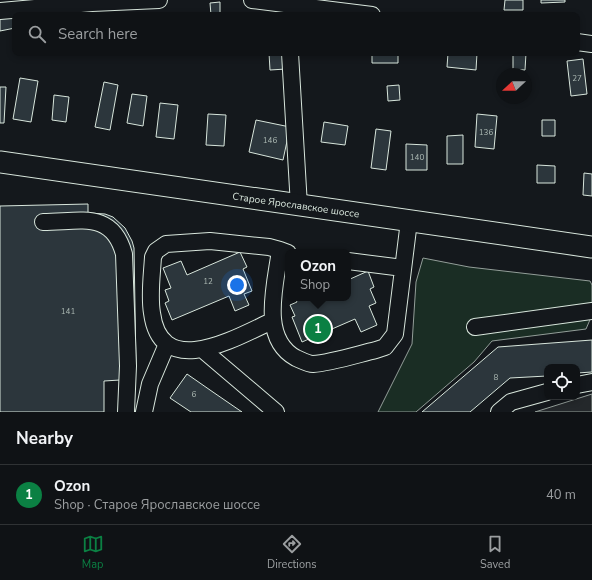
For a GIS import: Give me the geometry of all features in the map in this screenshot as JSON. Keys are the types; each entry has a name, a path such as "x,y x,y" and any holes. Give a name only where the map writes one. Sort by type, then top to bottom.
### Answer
{"main road":[{"name":"Старое Ярославское шоссе","path":"0,162 592,247"}],"street":[{"path":"0,11 92,3 159,0"},
{"path":"252,0 287,6 344,12"},
{"path":"580,42 592,44"},
{"path":"290,56 299,174 299,206"},
{"path":"272,321 218,345 203,350 190,350 168,344 159,333 152,313 153,257 160,247 166,244 219,241 269,247 284,251 272,321 277,337 283,347 292,355 313,364 385,347 395,334 409,221"},
{"path":"43,222 103,223 114,230 121,243 124,254 128,359 126,412"},
{"path":"351,261 403,268"},
{"path":"475,327 592,311"},
{"path":"144,412 150,384 168,344"},
{"path":"203,350 276,412"},
{"path":"580,384 592,382"},
{"path":"500,412 511,402 544,393"}],"green space":[{"path":"423,258 469,267 590,281 592,285 592,315 586,329 492,341 474,362 416,412 378,412 412,344 416,282"}],"shaded area":[{"path":"592,394 592,412 535,412 573,400 580,400 580,398"}],"building":[{"path":"505,0 523,0 523,10 504,10"},
{"path":"541,0 565,0 565,2 541,3"},
{"path":"220,2 220,12 211,12 210,3"},
{"path":"12,15 12,29 0,31 0,16"},
{"path":"269,56 285,56 286,69 270,70"},
{"path":"372,56 398,56 398,63 372,63"},
{"path":"448,56 477,56 476,70 447,67"},
{"path":"513,56 526,56 525,68 513,68"},
{"path":"583,59 587,94 571,96 567,61"},
{"path":"20,78 38,81 31,122 13,119"},
{"path":"104,82 118,85 110,130 95,127"},
{"path":"399,85 400,100 388,101 387,86"},
{"path":"0,87 6,87 4,123 0,123"},
{"path":"132,94 147,96 143,126 127,123"},
{"path":"54,95 69,97 66,122 52,120"},
{"path":"160,103 178,105 174,139 156,137"},
{"path":"208,114 226,115 224,146 206,145"},
{"path":"477,114 497,116 494,149 475,147"},
{"path":"256,120 290,127 283,160 249,152"},
{"path":"542,120 555,120 555,136 542,136"},
{"path":"324,122 348,126 345,145 321,142"},
{"path":"376,129 391,131 386,170 371,168"},
{"path":"463,135 463,164 447,164 447,136"},
{"path":"406,144 427,145 427,170 406,170"},
{"path":"537,165 555,166 555,183 537,183"},
{"path":"584,173 592,174 592,196 583,195"},
{"path":"88,204 88,213 105,214 113,217 125,228 132,241 134,248 136,366 120,366 120,380 104,381 104,412 0,412 0,206"},
{"path":"240,252 247,267 243,269 252,291 244,294 249,305 235,311 229,296 172,320 165,303 169,301 165,290 171,288 163,268 181,261 187,275"},
{"path":"368,271 374,287 370,289 376,303 369,306 377,325 361,332 355,319 302,342 292,317 295,316 290,305 296,301 351,301 351,279"},
{"path":"592,340 592,372 580,373 580,364 544,364 544,376 510,378 470,412 422,412 498,347"},
{"path":"187,374 242,412 191,412 170,398"}],"place":[{"name":"Ozon","path":"318,329"}]}
